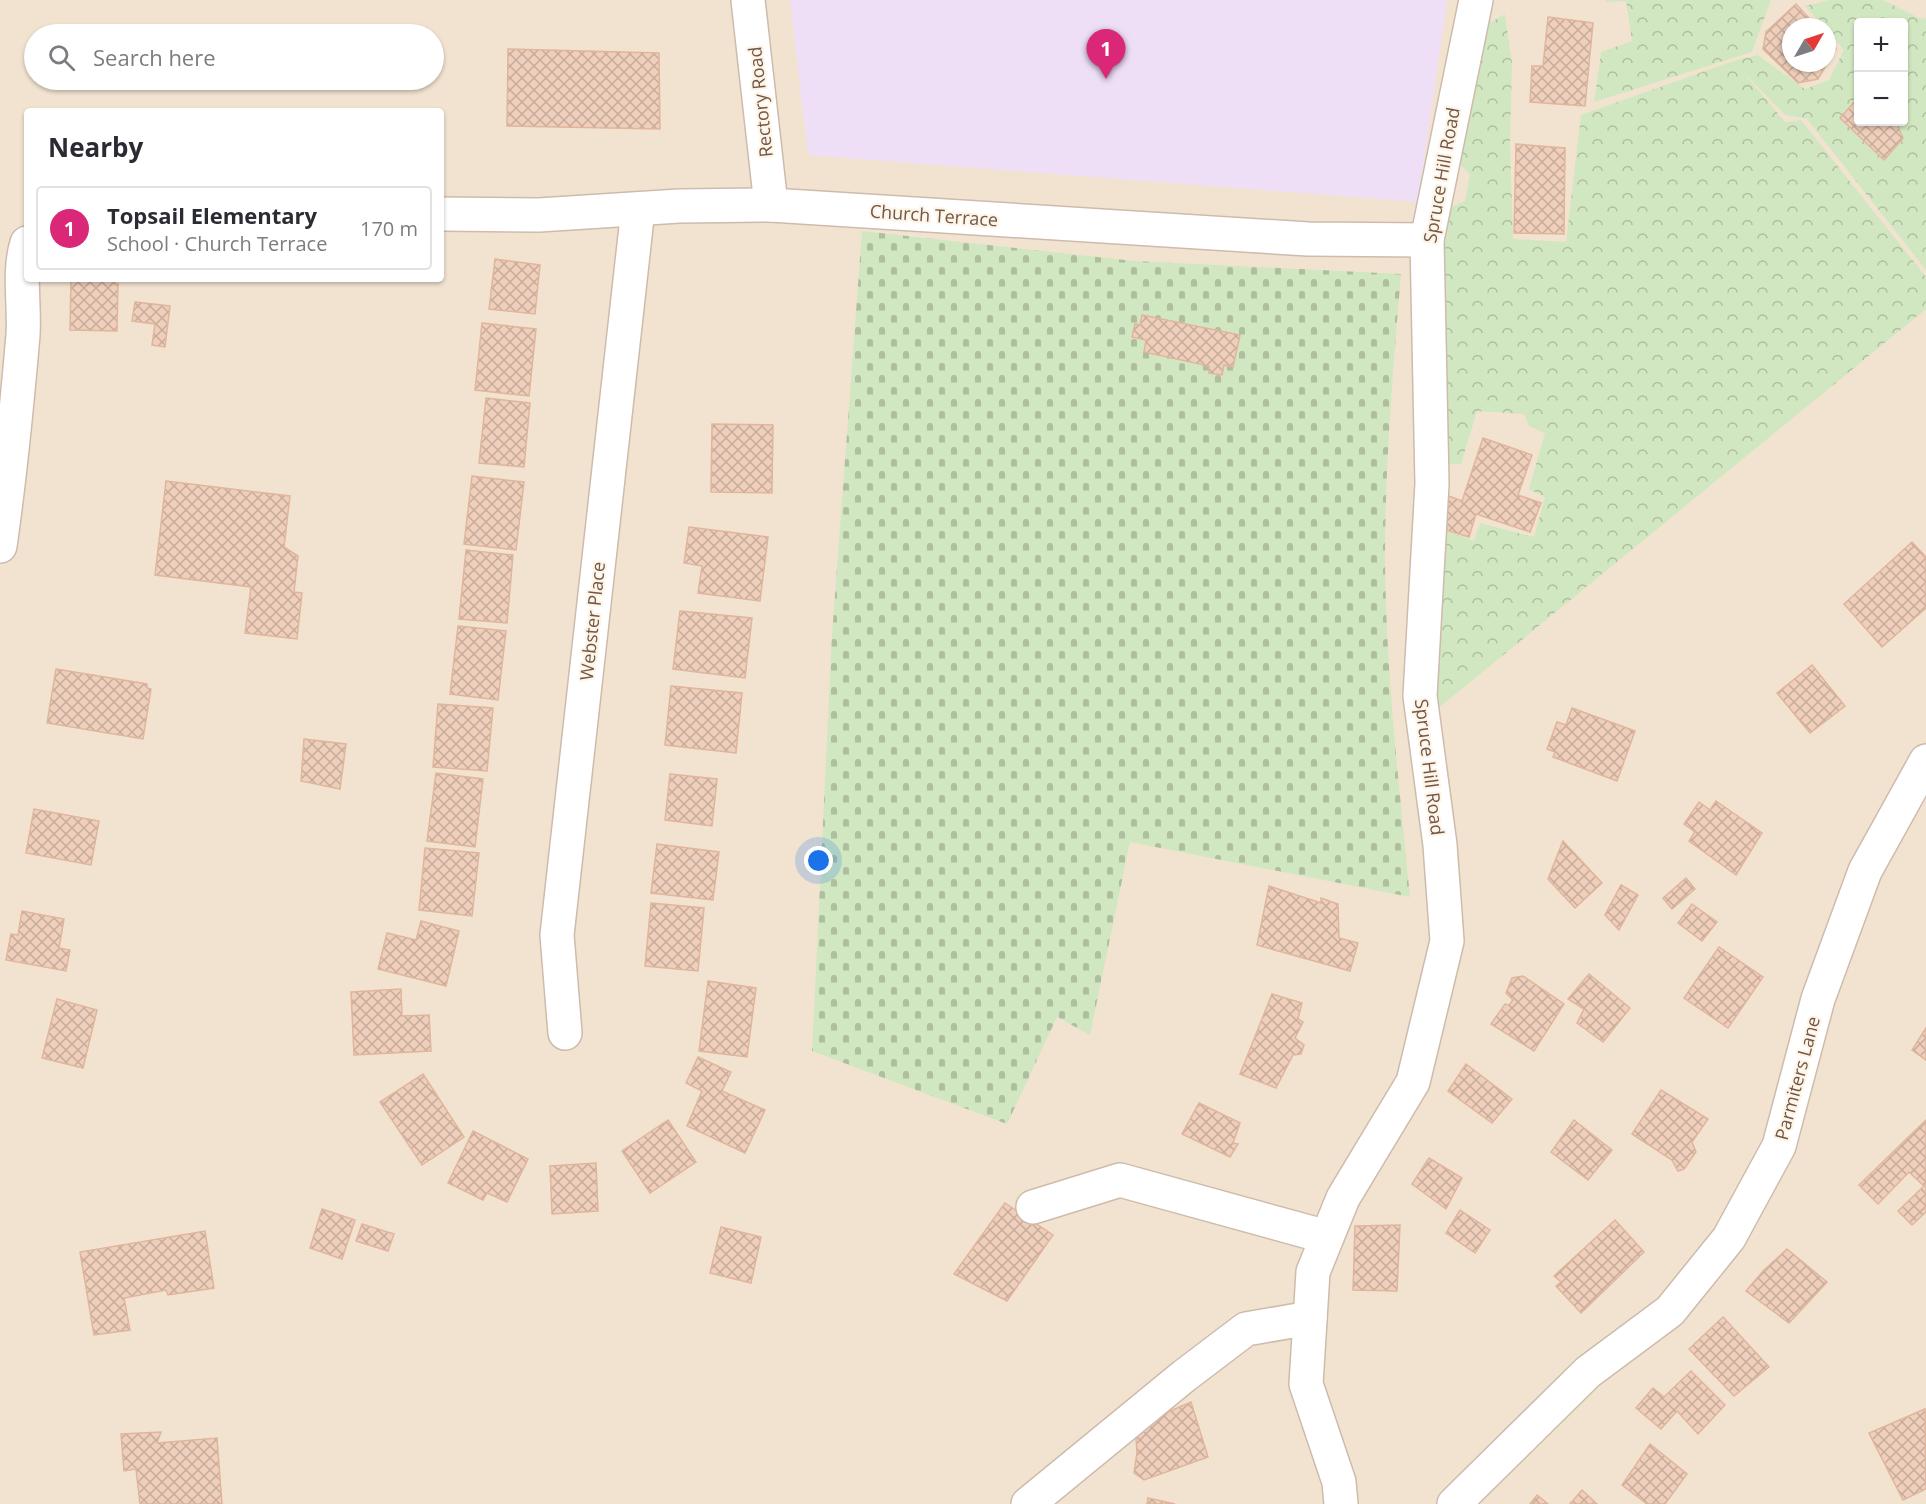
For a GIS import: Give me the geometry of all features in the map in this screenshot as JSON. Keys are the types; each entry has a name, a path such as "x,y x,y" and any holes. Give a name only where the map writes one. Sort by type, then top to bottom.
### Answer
{"street":[{"name":"Rectory Road","path":"748,0 771,205"},
{"name":"Spruce Hill Road","path":"1341,1504 1339,1482 1306,1384 1313,1272 1343,1198 1413,1082 1447,940 1440,845 1420,696 1431,483 1427,240 1466,1"},
{"name":"Church Terrace","path":"444,214 539,215 691,206 771,205 1308,239 1427,240"},
{"name":"Webster Place","path":"565,1033 557,935 638,209"},
{"path":"0,546 23,333 24,266"},
{"name":"Parmiters Lane","path":"1454,1504 1588,1372 1670,1311 1729,1238 1779,1146 1818,999 1865,871 1926,760"},
{"path":"1033,1207 1119,1180 1327,1237"},
{"path":"1028,1504 1184,1376 1246,1329 1310,1318"}],"shaded area":[{"path":"0,0 1926,0 1926,1504 0,1504"},
{"path":"790,0 1447,0 1418,202 808,155"}],"green space":[{"path":"1606,0 1771,0 1752,52 1594,102 1601,52 1632,41 1626,1 1606,2"},
{"path":"1830,0 1883,0 1921,19 1926,18 1926,270 1807,119 1785,115 1742,71 1785,122 1801,120 1926,277 1926,309 1430,715 1440,528 1474,541 1480,523 1534,537 1545,497 1529,489 1545,433 1529,426 1524,414 1477,411 1461,464 1438,463 1443,210 1465,201 1470,174 1451,157 1489,23 1505,14 1512,63 1510,145 1513,239 1566,242 1581,115 1733,61 1758,55 1805,89 1829,80 1833,72 1836,72 1836,66 1844,50 1836,41 1836,18 1816,18 1805,6"},
{"path":"862,231 1134,261 1401,274 1392,381 1385,560 1390,687 1410,897 1130,842 1090,1035 1057,1017 1007,1124 812,1051 832,635"}],"building":[{"path":"1796,4 1809,18 1782,18 1782,67 1763,49 1766,32"},
{"path":"1548,17 1593,23 1585,106 1530,102 1532,66 1543,66"},
{"path":"508,49 659,53 660,129 507,126"},
{"path":"1787,72 1822,72 1818,79 1798,83"},
{"path":"1854,102 1854,126 1899,126 1903,138 1884,160 1840,118"},
{"path":"1516,144 1565,148 1564,234 1514,233"},
{"path":"495,259 540,265 535,314 489,309"},
{"path":"71,282 115,282 118,284 117,331 70,330"},
{"path":"135,302 170,306 165,347 152,345 155,324 132,321"},
{"path":"1142,315 1240,335 1233,367 1224,365 1222,375 1209,373 1209,366 1144,352 1146,340 1132,337 1135,324 1140,325"},
{"path":"482,323 536,329 529,396 475,390"},
{"path":"486,398 530,403 524,467 479,463"},
{"path":"712,424 773,425 772,493 711,492"},
{"path":"1483,438 1532,455 1518,495 1541,503 1530,532 1476,514 1469,537 1440,528 1449,496 1462,501"},
{"path":"472,476 524,482 516,550 464,544"},
{"path":"166,481 290,496 284,547 298,556 294,592 302,593 297,639 245,633 251,587 155,575"},
{"path":"689,527 768,537 760,601 698,593 702,566 684,563"},
{"path":"1912,542 1926,557 1926,608 1882,647 1844,604"},
{"path":"466,550 513,555 507,623 459,619"},
{"path":"680,611 752,618 745,678 673,669"},
{"path":"458,626 506,631 498,700 450,694"},
{"path":"1812,665 1845,706 1810,733 1777,693"},
{"path":"56,669 147,684 147,688 151,689 143,739 47,723"},
{"path":"671,686 742,693 736,753 665,745"},
{"path":"438,704 493,708 487,771 433,767"},
{"path":"1572,708 1635,731 1617,781 1553,757 1555,752 1547,749 1557,722 1566,725"},
{"path":"304,739 346,744 340,789 301,781"},
{"path":"436,773 483,779 475,847 427,841"},
{"path":"670,774 717,779 712,826 665,820"},
{"path":"1716,801 1762,833 1736,875 1689,841 1695,832 1684,824 1699,802 1710,810"},
{"path":"34,809 99,821 91,865 26,853"},
{"path":"1563,841 1602,883 1575,908 1548,879"},
{"path":"657,844 719,852 713,900 651,893"},
{"path":"425,848 479,853 472,916 419,910"},
{"path":"1686,878 1695,889 1672,909 1663,898"},
{"path":"1621,885 1638,895 1619,930 1605,915"},
{"path":"1269,886 1321,903 1321,898 1338,904 1339,938 1358,943 1350,971 1257,945"},
{"path":"651,903 704,908 698,971 645,966"},
{"path":"1692,904 1717,922 1702,941 1678,923"},
{"path":"22,911 64,919 59,948 70,950 66,971 6,960 11,934 18,935"},
{"path":"421,921 459,931 446,986 378,969 387,933 416,940"},
{"path":"1719,947 1763,977 1728,1028 1684,998"},
{"path":"1589,974 1630,1008 1603,1042 1577,1023 1584,1009 1568,999"},
{"path":"1523,976 1564,1004 1534,1051 1491,1024 1505,1004 1509,1005 1513,1000 1506,993 1512,978"},
{"path":"708,981 756,988 747,1057 699,1051"},
{"path":"401,989 402,1016 429,1015 431,1051 354,1055 351,992"},
{"path":"1272,994 1302,1003 1298,1019 1303,1022 1295,1038 1304,1045 1301,1054 1293,1055 1276,1088 1240,1074"},
{"path":"57,999 97,1010 83,1068 42,1058"},
{"path":"1926,1028 1926,1060 1912,1050"},
{"path":"698,1057 731,1072 722,1091 765,1110 745,1153 687,1126 702,1091 686,1083"},
{"path":"1466,1064 1512,1099 1492,1123 1448,1091"},
{"path":"423,1074 464,1137 422,1165 380,1102"},
{"path":"1661,1090 1708,1119 1692,1142 1696,1152 1684,1169 1678,1171 1672,1160 1632,1134"},
{"path":"1199,1103 1240,1123 1233,1143 1238,1144 1230,1157 1182,1134"},
{"path":"668,1120 696,1162 650,1193 622,1151"},
{"path":"1574,1120 1612,1150 1588,1180 1551,1152"},
{"path":"1926,1120 1926,1212 1912,1225 1898,1211 1924,1186 1909,1172 1878,1204 1859,1185"},
{"path":"473,1131 528,1159 507,1202 487,1193 483,1200 448,1183"},
{"path":"1429,1158 1462,1178 1446,1209 1412,1184"},
{"path":"596,1163 598,1211 552,1214 550,1166"},
{"path":"1005,1203 1053,1235 1007,1301 954,1274"},
{"path":"322,1209 355,1220 342,1259 310,1248"},
{"path":"1460,1210 1490,1230 1475,1253 1446,1233"},
{"path":"1615,1220 1644,1252 1581,1313 1556,1286 1561,1282 1554,1276"},
{"path":"362,1224 394,1234 388,1251 356,1241"},
{"path":"1400,1225 1397,1291 1353,1290 1355,1226"},
{"path":"721,1227 761,1237 751,1283 710,1273"},
{"path":"205,1231 214,1288 168,1295 166,1290 124,1298 130,1330 94,1335 80,1252"},
{"path":"1787,1249 1827,1282 1789,1323 1746,1291"},
{"path":"1723,1317 1769,1367 1734,1396 1689,1349"},
{"path":"1691,1371 1725,1405 1698,1434 1677,1411 1661,1429 1636,1408 1653,1388 1664,1397"},
{"path":"1191,1402 1208,1457 1144,1480 1134,1473 1137,1452 1135,1426"},
{"path":"1925,1409 1926,1489 1903,1500 1869,1433"},
{"path":"161,1432 157,1443 217,1438 222,1504 140,1504 136,1469 124,1471 121,1434"},
{"path":"1650,1444 1687,1474 1665,1504 1647,1504 1622,1485"},
{"path":"1582,1490 1597,1504 1570,1504"},
{"path":"1537,1495 1548,1504 1530,1504"},
{"path":"1148,1498 1175,1504 1147,1504"}],"place":[{"name":"Topsail Elementary","path":"1106,79"}]}
